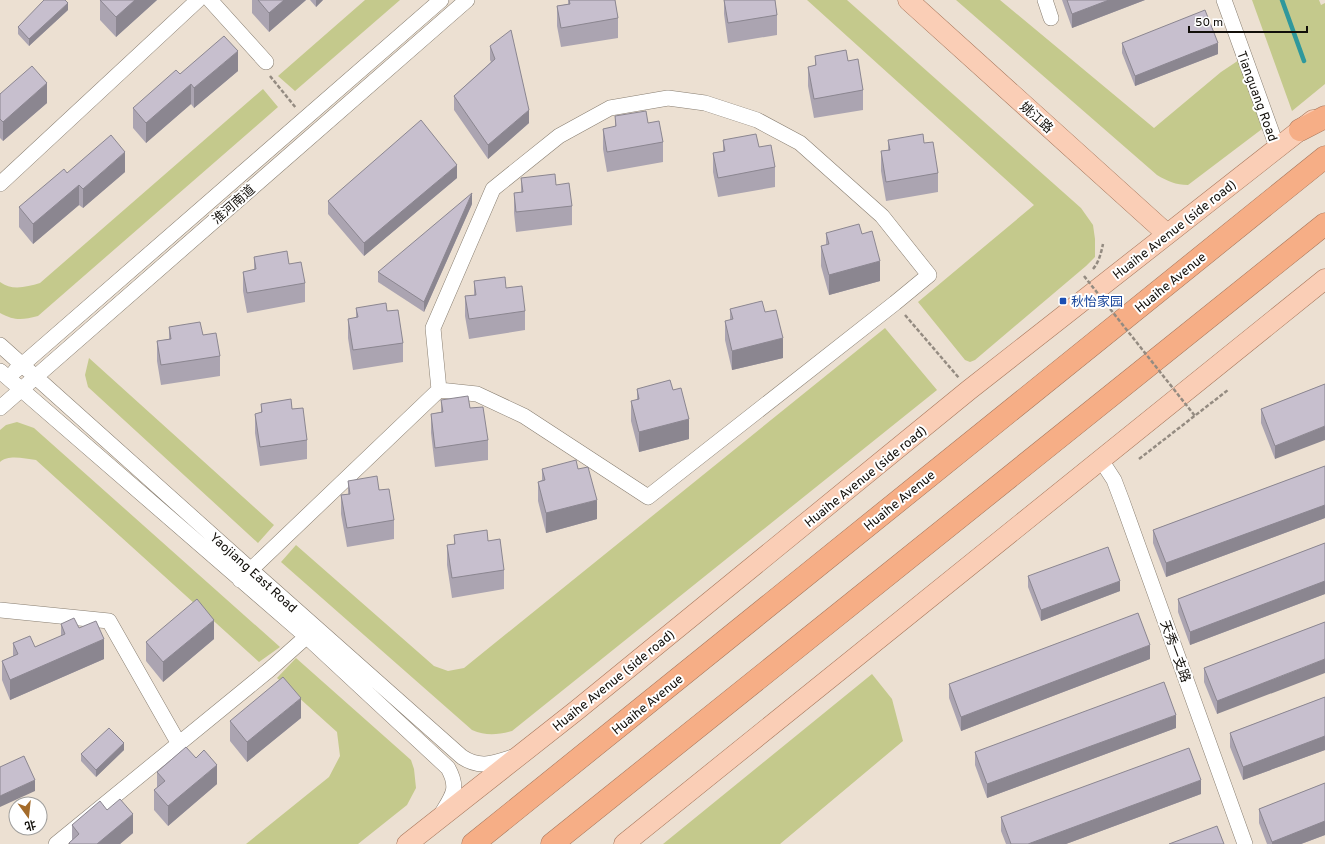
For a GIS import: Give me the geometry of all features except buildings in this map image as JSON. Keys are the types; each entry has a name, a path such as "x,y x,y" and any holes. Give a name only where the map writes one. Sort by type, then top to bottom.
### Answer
{"highway":[{"path":"1300,130 1325,117"},
{"name":"Huaihe Avenue","path":"473,844 1325,157"},
{"path":"552,844 1325,224"}],"main road":[{"name":"姚江路","path":"908,0 1167,234"},
{"name":"Huaihe Avenue (side road)","path":"407,844 583,705 969,390 1325,110"},
{"path":"624,844 1325,279"}],"street":[{"path":"0,184 198,0"},
{"path":"210,0 266,62"},
{"name":"淮河南道","path":"2,377 22,365 441,0"},
{"name":"淮河南道","path":"0,408 467,0"},
{"path":"1045,0 1051,18"},
{"name":"Tianguang Road","path":"1224,0 1277,147"},
{"path":"245,574 439,390 477,394 524,416 648,497 929,275 882,216 800,144 756,120 705,103 668,98 610,108 559,136 493,189 432,328 439,390"},
{"name":"Yaojiang East Road","path":"0,345 245,574 312,633 462,757 471,763 482,765 521,754"},
{"name":"Yaojiang East Road","path":"2,377 21,389 245,574"},
{"name":"天秀一支路","path":"1101,460 1114,480 1122,501 1245,844"},
{"path":"0,610 109,621 179,744"},
{"path":"56,844 269,670 312,633"},
{"name":"Yaojiang East Road","path":"312,633 448,768 454,777 455,787 452,798 440,817"}],"path":[{"path":"266,62 270,77 305,118"},
{"path":"1078,281 1097,264 1103,244"},
{"path":"1084,276 1195,416"},
{"path":"895,303 969,390"},
{"path":"1139,460 1228,390"}],"green space":[{"path":"365,0 400,0 295,91 278,76"},
{"path":"807,0 847,0 1081,208 1093,225 1095,257 975,360 970,362 965,360 918,302 1034,205"},
{"path":"956,0 1000,0 1154,128 1221,72 1239,60 1262,129 1188,185 1168,181 1157,175"},
{"path":"1252,0 1319,0 1321,5 1325,3 1325,84 1292,111"},
{"path":"263,89 278,107 38,316 19,319 0,313 0,282 9,287 24,287 40,283"},
{"path":"885,328 937,390 512,731 492,734 472,730 281,562 296,545 434,666 448,671 464,668"},
{"path":"89,358 274,525 258,543 88,387 85,375"},
{"path":"17,422 34,428 280,647 259,662 36,460 8,458 0,462 0,430 6,425"},
{"path":"296,658 411,760 414,769 416,788 407,805 358,844 246,844 329,777 340,756 337,732 277,678"},
{"path":"872,674 892,699 903,741 780,844 663,844"}],"waterway":[{"path":"1282,0 1304,61"}],"place":[{"name":"秋怡家园","path":"1063,301"}]}
